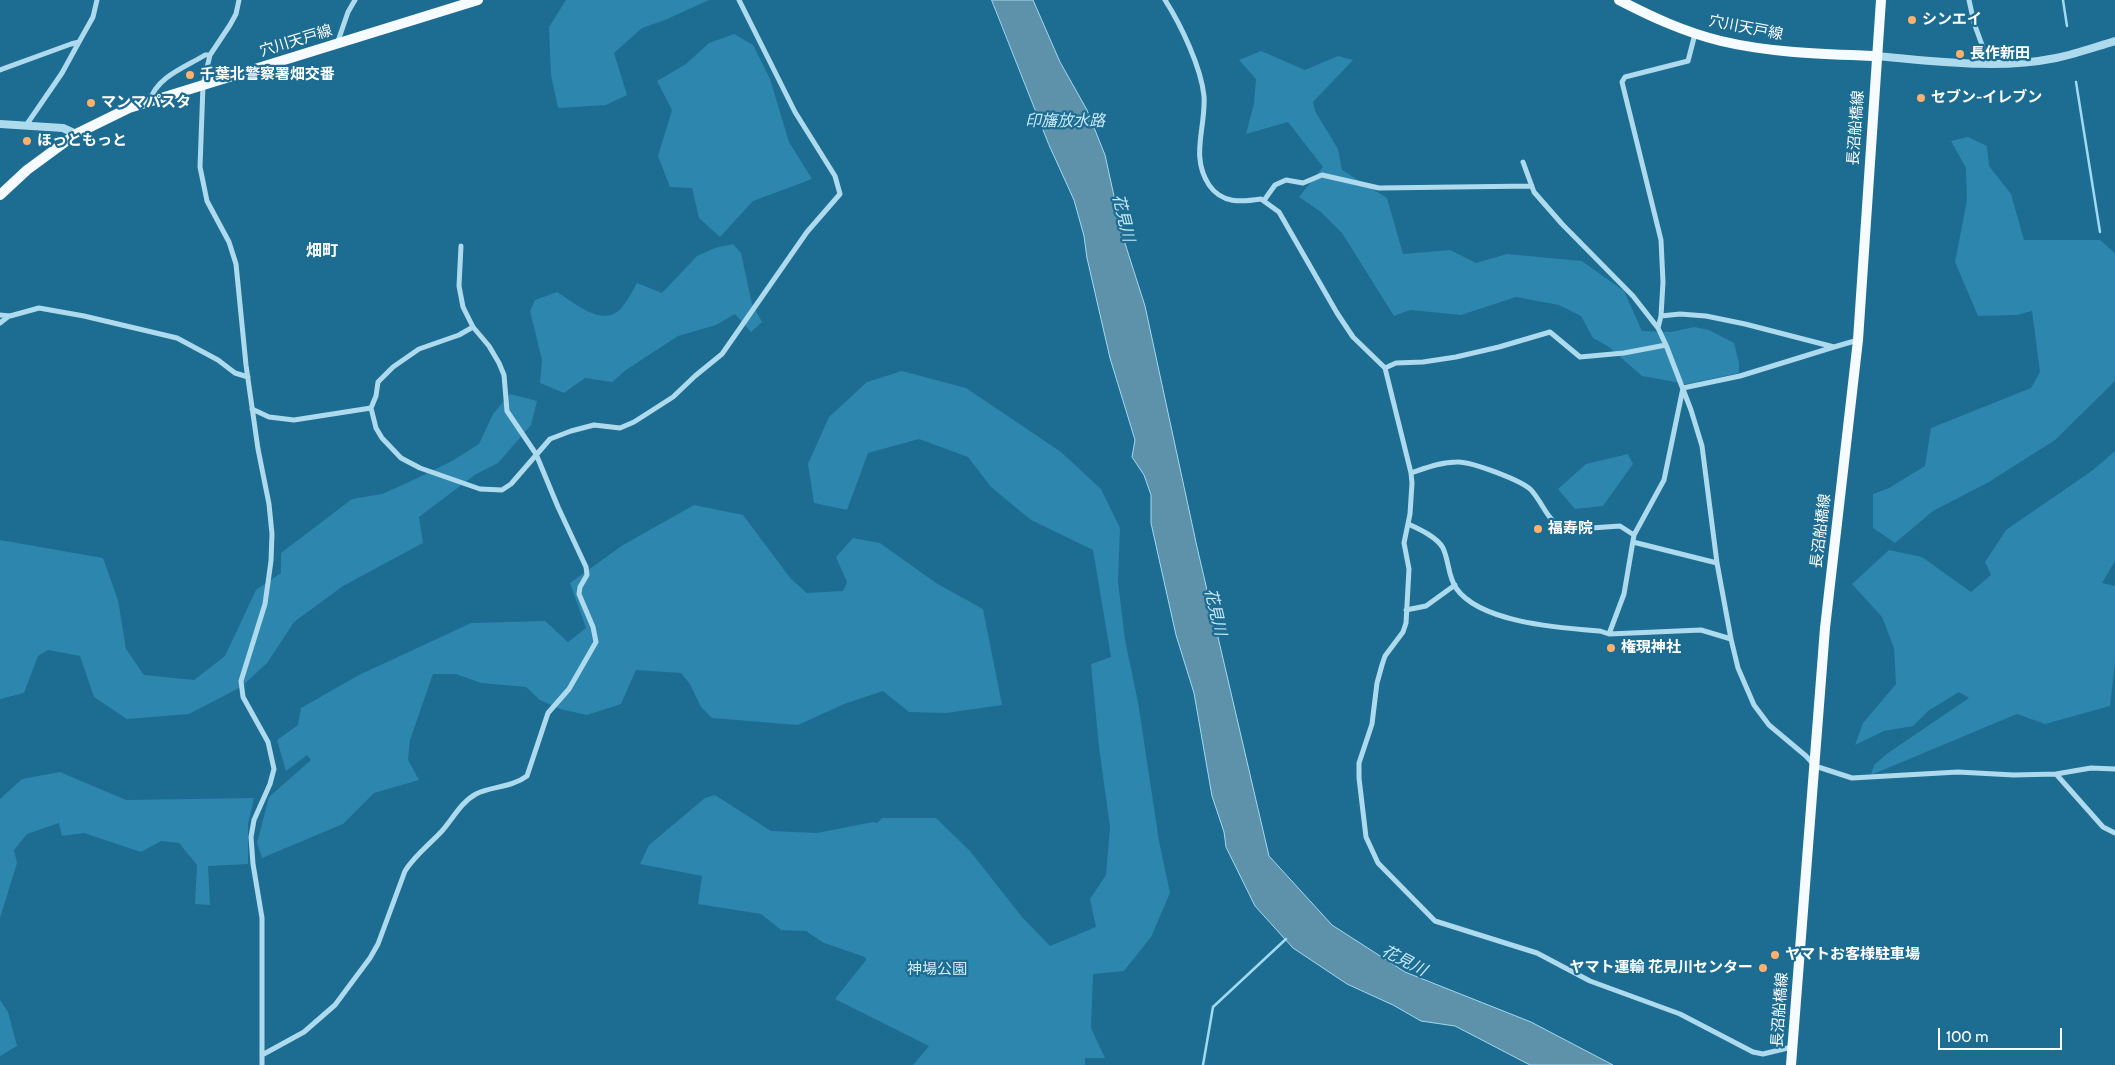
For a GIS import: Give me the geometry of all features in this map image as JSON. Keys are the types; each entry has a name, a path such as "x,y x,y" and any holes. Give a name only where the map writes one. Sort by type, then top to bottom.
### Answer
{"main road":[{"name":"穴川天戸線","path":"0,195 27,170 76,134 99,121 150,101 203,84 478,0"},
{"name":"穴川天戸線","path":"1618,0 1665,23 1695,34 1751,47 1788,52 1876,56"},
{"name":"長沼船橋線","path":"1791,1065 1825,628 1858,340 1881,0"}],"street":[{"path":"27,124 62,73 93,17 98,0"},
{"path":"239,0 236,14 210,55 203,84 200,167 207,202 234,254 252,409 268,497 272,534 271,561 265,604 241,682 243,697 268,742 274,769 270,784 254,820 251,837 253,864 262,918 262,1065"},
{"path":"337,44 345,20 355,0"},
{"path":"473,327 459,335 419,350 393,367 378,382 376,396 371,408 376,428 382,438 401,458 420,468 480,488 502,490 550,439 571,430 594,425 620,428 634,422 673,397 722,354 807,232 840,194 835,176 795,112 739,0"},
{"path":"1165,0 1184,33 1204,96 1199,158 1202,174 1213,191 1224,200 1265,200 1279,212 1337,313 1353,337 1385,368 1411,472 1412,483 1408,524 1404,543 1409,569 1403,632 1385,656 1377,683 1372,724 1359,763 1359,778 1369,848 1378,863 1435,921 1537,953 1590,981 1680,1014 1752,1052 1763,1054 1792,1047"},
{"path":"1969,0 1974,23 1989,64"},
{"path":"1658,328 1661,316 1663,282 1661,240 1622,82 1625,77 1688,61 1695,34"},
{"path":"1876,56 1989,64 2055,58 2115,41"},
{"path":"0,70 79,42"},
{"path":"150,101 151,94 162,82 181,68 205,55 210,55"},
{"path":"0,124 27,124 63,128 76,134"},
{"path":"1523,162 1534,192 1562,224 1633,296 1658,328 1666,345 1683,388 1702,446 1717,563 1731,639 1741,676 1754,705 1769,725 1815,766 1852,778 1958,772 2014,775 2056,774 2091,768 2115,769"},
{"path":"1265,200 1275,185 1286,180 1302,183 1322,175 1379,188 1532,186"},
{"path":"262,1055 304,1032 335,1005 370,958 378,944 405,871 468,800 476,794 504,787 527,776 548,714 569,689 596,642 593,627 579,594 580,587 587,575 586,567 536,454 507,411 504,376 499,362 489,346 473,327 463,307 459,286 461,246"},
{"path":"0,323 10,316 39,308 84,316 177,338 218,360 235,373 248,376"},
{"path":"1661,316 1680,314 1706,316 1834,347"},
{"path":"0,315 10,316"},
{"path":"1385,368 1396,363 1423,362 1465,355 1550,332 1580,357 1624,353 1666,345"},
{"path":"1683,388 1740,376 1858,340"},
{"path":"1609,634 1624,594 1633,538 1664,480 1683,388"},
{"path":"252,409 269,417 294,420 371,408"},
{"path":"1411,472 1448,462 1460,462 1502,475 1527,486 1550,519 1563,530 1620,526 1633,538 1717,563"},
{"path":"1408,524 1419,529 1442,548 1451,579 1464,597 1499,616 1540,625 1600,631 1609,634 1701,630 1731,639"},
{"path":"1406,610 1426,606 1455,585"},
{"path":"2056,774 2103,827 2115,833"}],"green space":[{"path":"566,0 709,0 642,28 614,53 627,95 606,105 558,108 551,75 549,27"},
{"path":"734,34 753,45 770,79 789,142 812,179 753,201 720,237 699,218 692,188 670,187 658,156 672,110 657,81 686,64 709,43"},
{"path":"1261,51 1305,70 1338,56 1353,60 1313,102 1315,111 1338,149 1342,170 1387,198 1403,254 1450,250 1476,263 1507,254 1582,261 1624,291 1642,331 1671,332 1694,327 1709,330 1734,343 1739,363 1739,373 1686,384 1642,376 1609,347 1593,338 1581,316 1559,305 1516,297 1461,315 1410,310 1394,316 1342,233 1321,212 1299,197 1323,167 1288,122 1246,134 1254,103 1256,79 1239,60"},
{"path":"1968,137 1987,146 1989,166 2011,194 2024,240 2100,240 2115,253 2115,381 2055,440 1989,482 1933,511 1895,543 1873,528 1873,494 1889,488 1925,466 1931,428 2031,388 2040,372 2032,311 2017,315 1978,316 1955,262 1967,200 1966,168 1951,141"},
{"path":"733,244 741,253 752,304 762,322 751,332 735,314 716,325 678,336 626,370 612,382 585,378 564,393 540,383 542,360 530,311 535,300 557,292 594,314 610,315 617,312 623,306 637,283 662,293 697,256 715,248"},
{"name":"神場公園","path":"902,371 966,388 1061,452 1101,489 1120,528 1118,582 1125,640 1138,702 1159,841 1170,893 1151,937 1124,971 1093,974 1091,1028 1105,1058 1085,1058 1085,1065 913,1065 929,1046 835,999 866,960 865,957 824,943 806,931 781,930 761,914 698,904 702,876 640,864 649,845 705,798 715,795 771,831 817,833 873,822 877,823 882,818 936,818 970,851 1022,917 1050,946 1096,927 1090,899 1106,875 1110,827 1099,747 1091,664 1111,657 1093,550 1031,520 991,487 968,457 919,439 868,453 847,510 814,503 808,464 829,417 867,382"},
{"path":"510,394 537,401 531,425 498,463 476,474 419,517 423,543 343,586 294,622 267,663 241,687 189,714 127,719 94,697 80,656 48,650 38,656 24,693 0,699 0,540 103,558 118,600 126,649 144,675 194,680 225,656 256,590 281,573 281,553 352,499 382,494 452,461 479,444 493,414"},
{"path":"2115,451 2115,561 2102,583 2115,586 2115,663 2110,706 2045,724 2017,714 1871,775 1874,765 1888,753 1969,698 1959,692 1928,711 1913,726 1884,731 1855,745 1863,723 1896,684 1894,648 1882,617 1852,584 1889,550 1922,557 1971,592 1991,575 1985,562 2006,530 2093,470"},
{"path":"1628,454 1633,464 1603,506 1575,509 1558,489 1586,464"},
{"path":"694,505 743,515 791,579 807,593 843,591 847,582 836,557 853,538 880,543 936,583 983,609 1002,705 946,713 909,712 883,691 844,704 798,725 712,718 701,707 690,684 681,673 636,670 621,704 587,715 560,709 540,700 526,687 481,683 456,674 433,674 410,740 408,760 419,780 374,793 343,824 262,858 257,843 269,797 311,760 307,755 286,771 277,740 298,725 301,708 359,675 471,623 545,621 568,642 586,628 570,583 623,545"},
{"path":"60,772 126,800 254,798 248,824 248,864 208,866 210,905 195,904 197,865 179,843 161,841 141,852 84,833 62,836 59,823 27,834 14,850 17,863 0,918 0,799 22,779"},
{"path":"0,1000 8,1012 17,1046 0,1056"}],"water":[{"name":"印旛放水路","path":"992,0 1033,0 1060,62 1087,110 1105,155 1123,237 1145,306 1197,547 1269,856 1332,925 1405,972 1531,1022 1613,1065 1530,1065 1455,1026 1421,1021 1393,1005 1347,984 1293,948 1255,906 1226,847 1224,832 1212,796 1194,693 1176,635 1151,523 1151,495 1144,475 1132,457 1135,440 1110,358 1087,258 1084,236 1074,200 1049,145"}],"waterway":[{"path":"2063,0 2067,26"},
{"path":"2076,82 2100,232"},
{"path":"1203,1065 1213,1007 1286,939"}],"place":[{"name":"シンエイ","path":"1912,20"},
{"name":"長作新田","path":"1960,54"},
{"name":"千葉北警察署畑交番","path":"190,75"},
{"name":"セブン-イレブン","path":"1921,98"},
{"name":"マンマパスタ","path":"91,103"},
{"name":"ほっともっと","path":"27,141"},
{"name":"福寿院","path":"1538,529"},
{"name":"権現神社","path":"1611,648"},
{"name":"ヤマトお客様駐車場","path":"1775,955"},
{"name":"ヤマト運輸 花見川センター","path":"1763,968"}],"district":[{"name":"畑町","path":"322,251"}],"water label":[{"name":"花見川","path":"1123,218"},
{"name":"花見川","path":"1215,612"},
{"name":"花見川","path":"1404,961"}]}
